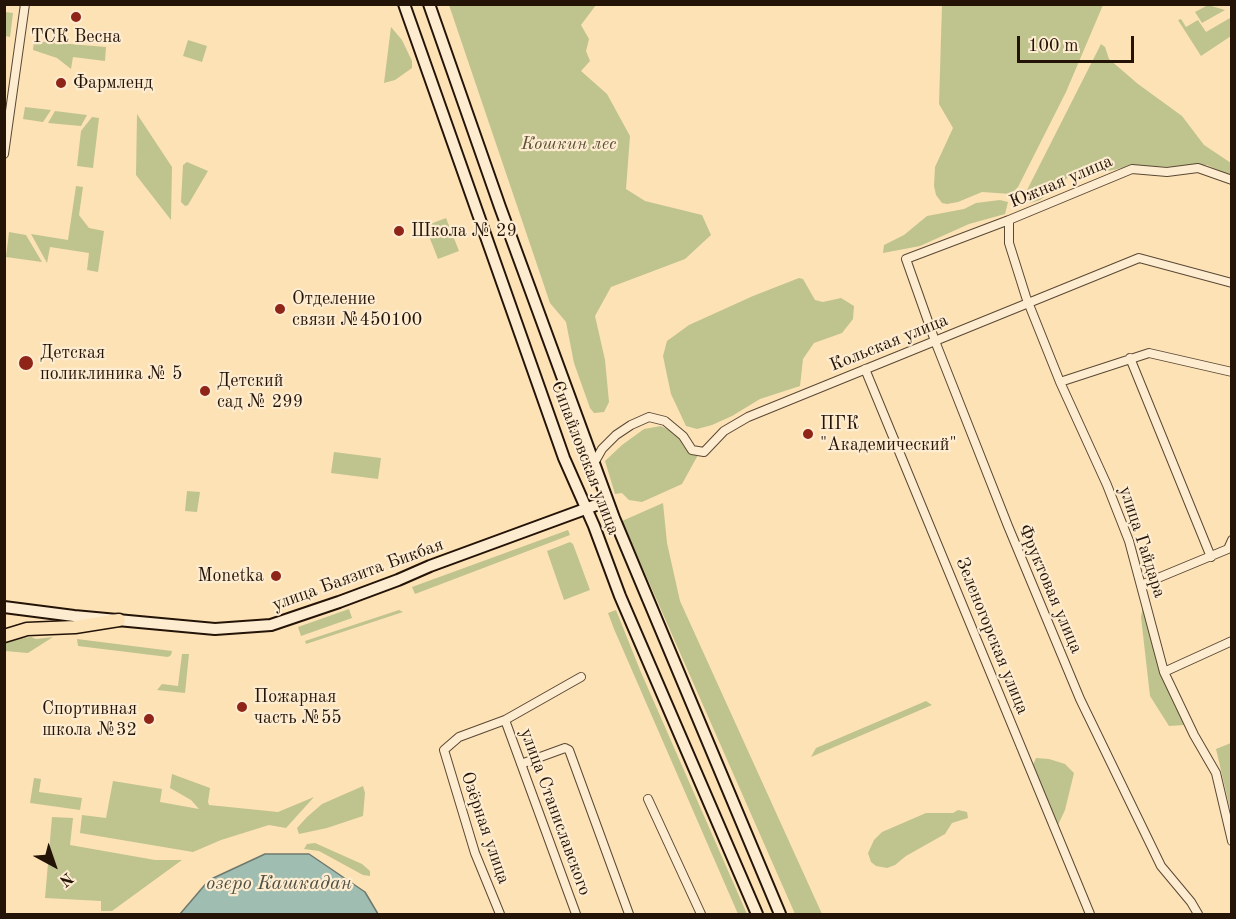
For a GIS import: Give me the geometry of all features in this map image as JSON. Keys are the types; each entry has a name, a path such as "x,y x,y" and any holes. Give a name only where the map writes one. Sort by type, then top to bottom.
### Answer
{"main road":[{"name":"Сипайловская улица","path":"404,4 564,458 587,509 620,596 757,915"},
{"name":"Сипайловская улица","path":"429,4 593,465 780,915"},
{"name":"улица Баязита Бикбая","path":"4,607 214,629 271,625 339,602 607,501"},
{"path":"4,636 27,629 75,627 119,620"}],"street":[{"path":"4,154 25,4"},
{"name":"Южная улица","path":"906,259 1009,220 1132,169 1167,172 1198,168 1232,180"},
{"name":"улица Гайдара","path":"1009,220 1009,243 1029,302 1060,382 1111,494 1129,541 1164,672 1194,735 1216,773 1232,841"},
{"name":"Кольская улица","path":"593,465 602,449 616,435 650,417 665,421 683,436 692,450 704,452 724,431 748,417 1139,258 1232,283"},
{"name":"Фруктовая улица","path":"906,259 935,341 1008,526 1080,699 1161,866 1191,902 1198,915"},
{"path":"1060,382 1149,353 1232,372"},
{"path":"1130,358 1210,557"},
{"name":"Зеленогорская улица","path":"865,369 1090,915"},
{"path":"1142,585 1228,549 1232,540"},
{"path":"1164,672 1232,641"},
{"path":"505,720 581,677"},
{"name":"Озёрная улица","path":"500,915 475,854 444,750 459,737 505,720"},
{"name":"улица Станиславского","path":"505,720 576,915"},
{"path":"521,764 565,748 569,750 629,915"},
{"path":"648,799 701,915"}],"green space":[{"name":"Кошкин лес","path":"449,5 596,5 581,25 589,39 586,51 590,61 581,71 607,94 630,136 626,189 645,201 702,215 711,235 685,259 611,287 595,316 605,360 609,402 604,412 594,413 590,408 574,363 566,322 550,303"},
{"path":"942,5 1103,5 1066,92 1018,187 1011,194 982,192 947,204 942,203 936,195 935,167 953,128 939,104"},
{"path":"1208,5 1225,10 1202,23 1195,12"},
{"path":"5,12 13,13 10,37 5,36"},
{"path":"1230,18 1231,36 1201,56 1178,20 1181,19 1186,27 1198,20 1206,32"},
{"path":"391,27 402,40 412,61 412,68 395,80 384,83"},
{"path":"188,40 207,46 202,62 183,56"},
{"path":"34,41 106,47 105,61 73,57 71,69 57,58 33,50"},
{"path":"1101,44 1105,47 1109,59 1138,84 1182,116 1204,145 1231,163 1231,176 1207,165 1132,166 1103,172 1087,168 1071,175 1040,200 1030,203 1024,196"},
{"path":"25,107 51,110 43,122 23,119"},
{"path":"55,111 87,115 81,126 48,123"},
{"path":"137,114 172,167 171,220 136,175"},
{"path":"92,117 99,118 93,168 77,166 81,131"},
{"path":"187,162 208,171 188,205 185,206 181,202 183,165"},
{"path":"76,186 83,187 79,215 89,228 104,231 98,272 87,270 89,253 50,247 47,263 31,234 68,240"},
{"path":"1000,200 1008,202 1005,214 969,224 920,246 883,253 884,245 904,235 927,216 964,209 976,203"},
{"path":"446,218 459,251 438,259 425,226"},
{"path":"9,232 26,235 42,262 6,257"},
{"path":"799,278 803,279 815,300 823,302 841,298 854,306 853,319 842,333 814,343 803,359 800,386 760,399 712,425 697,429 686,426 671,394 663,356 667,341 689,325"},
{"path":"661,426 677,434 692,454 698,455 682,484 642,502 629,500 622,493 615,494 605,461 644,429"},
{"path":"334,452 381,458 378,479 331,473"},
{"path":"187,491 200,492 197,512 185,511"},
{"path":"663,503 667,543 680,601 822,914 795,914 622,521"},
{"path":"568,530 570,535 415,594 412,587"},
{"path":"570,542 573,544 590,590 564,600 547,551"},
{"path":"1143,605 1185,725 1169,726 1150,696 1141,617"},
{"path":"349,609 352,618 301,636 298,627"},
{"path":"399,610 403,612 306,644 305,641"},
{"path":"616,610 747,914 738,914 614,629 608,613"},
{"path":"31,637 36,639 53,637 28,653 5,651 4,640"},
{"path":"77,639 172,651 168,657 78,646"},
{"path":"182,654 189,654 185,693 157,690 162,684 178,686"},
{"path":"926,701 932,705 811,757 816,748"},
{"path":"1231,743 1231,813 1216,749"},
{"path":"1036,758 1065,764 1074,773 1065,810 1058,825 1032,767"},
{"path":"172,774 210,788 209,805 278,812 314,797 286,828 269,825 221,840 193,852 80,833 82,815 106,818 113,781 162,789 160,802 199,809 191,800 170,788"},
{"path":"34,778 41,779 39,792 82,798 80,810 30,803"},
{"path":"363,786 365,793 363,816 327,828 299,834 297,828 322,804"},
{"path":"958,810 967,812 968,818 952,823 945,834 906,856 895,865 887,868 876,866 871,862 868,853 874,840 882,832 926,813 953,813"},
{"path":"52,817 73,818 70,845 155,860 182,860 112,911 101,911 101,901 45,898"},
{"path":"315,843 362,864 370,871 370,876 363,875 319,851 304,849 307,844"}],"water":[{"name":"озеро Кашкадан","path":"265,854 309,854 365,892 378,914 180,914 209,880"}],"place":[{"name":"ТСК Весна","path":"76,17"},
{"name":"Фармленд","path":"61,83"},
{"name":"Школа № 29","path":"399,231"},
{"name":"Отделение связи №450100","path":"280,309"},
{"name":"Детская поликлиника № 5","path":"26,363"},
{"name":"Детский сад № 299","path":"205,391"},
{"name":"ПГК \"Академический\"","path":"808,434"},
{"name":"Monetka","path":"276,576"},
{"name":"Пожарная часть №55","path":"242,707"},
{"name":"Спортивная школа №32","path":"149,719"}]}
